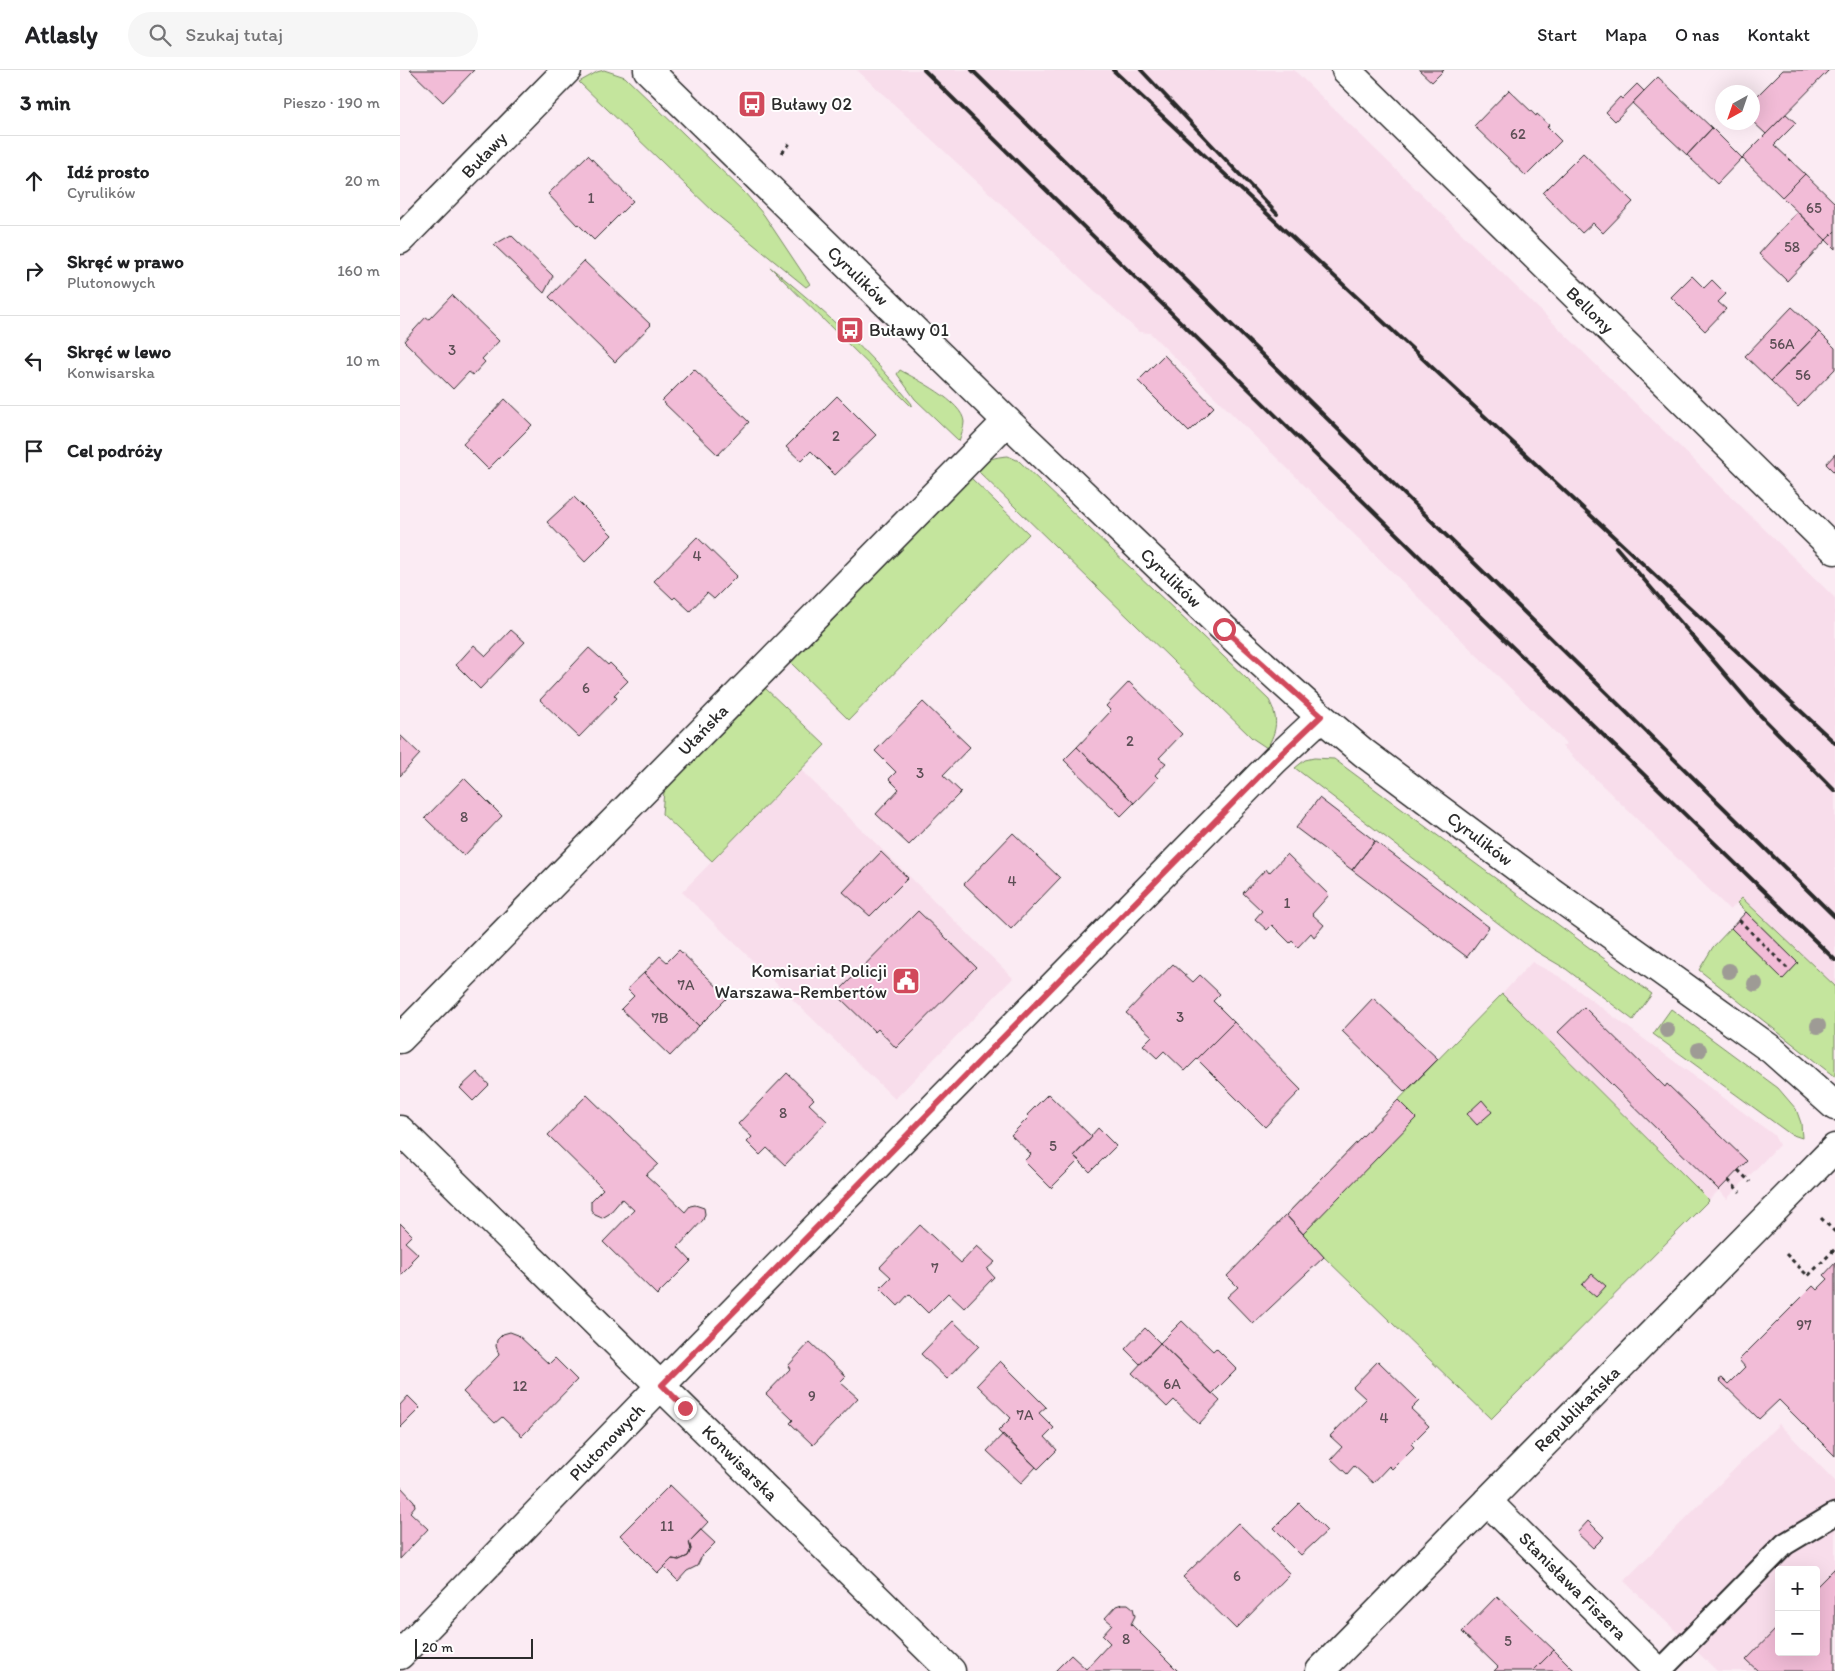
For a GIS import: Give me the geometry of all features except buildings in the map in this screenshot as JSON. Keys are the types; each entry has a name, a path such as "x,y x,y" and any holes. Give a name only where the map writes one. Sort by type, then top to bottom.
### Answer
{"street":[{"name":"Buławy","path":"400,240 567,70"},
{"name":"Cyrulików","path":"648,70 1006,421 1224,629 1321,716 1364,753 1518,868 1772,1050 1835,1106"},
{"name":"Bellony","path":"1346,70 1835,550"},
{"name":"Ułańska","path":"400,1039 1006,421"},
{"name":"Plutonowych","path":"400,1655 1275,760 1321,716"},
{"name":"Konwisarska","path":"400,1130 662,1385 951,1671"},
{"name":"Republikańska","path":"1320,1671 1835,1148"},
{"name":"Stanisława Fiszera","path":"1487,1501 1659,1671"}],"lane":[{"path":"1659,1671 1786,1544 1835,1514"}],"path":[{"path":"1739,920 1790,971"},
{"path":"1738,1170 1750,1182"},
{"path":"1728,1180 1740,1192"},
{"path":"1821,1218 1835,1232"},
{"path":"1786,1254 1808,1276 1835,1249"}],"shaded area":[{"path":"857,70 1294,70 1835,598 1835,1015 1798,962 1737,903 1730,910 1562,746 1567,744 1150,333 1139,332"},
{"path":"801,770 1013,978 895,1099 682,892"},
{"path":"1532,962 1560,977 1774,1135 1779,1145 1727,1199 1719,1190 1709,1200 1502,994"},
{"path":"1779,1424 1835,1481 1835,1671 1717,1671 1624,1581"}],"green space":[{"path":"604,70 625,77 745,193 764,215 810,284 806,287 716,214 579,82"},
{"path":"770,267 827,315 862,349 896,385 912,404 911,406"},
{"path":"900,370 948,399 962,414 964,422 959,441 915,399 897,374"},
{"path":"1008,456 1019,461 1269,700 1276,724 1267,748 1252,738 977,470 991,459"},
{"path":"970,477 1029,534 849,720 790,662"},
{"path":"765,688 825,745 712,861 662,814 664,791"},
{"path":"1314,758 1334,759 1652,994 1633,1020 1566,969 1532,949 1295,768 1305,760"},
{"path":"1742,898 1835,986 1835,1077 1699,970 1713,947 1731,928 1783,978 1798,963 1737,903"},
{"path":"1502,994 1709,1200 1491,1419 1324,1257 1286,1215"},
{"path":"1671,1009 1778,1088 1796,1109 1801,1123 1802,1138 1790,1134 1653,1034"}],"railway":[{"path":"924,70 1429,566 1835,960"},
{"path":"972,70 1835,917"},
{"path":"1113,70 1835,743"},
{"path":"1141,70 1277,214"},
{"path":"1616,547 1760,715 1835,791"}],"place":[{"name":"Buławy 02","path":"752,104"},
{"name":"Buławy 01","path":"850,330"},
{"name":"Komisariat Policji Warszawa-Rembertów","path":"906,981"}],"route":[{"path":"685,1408 662,1385 1275,760 1321,716 1224,629"}]}
